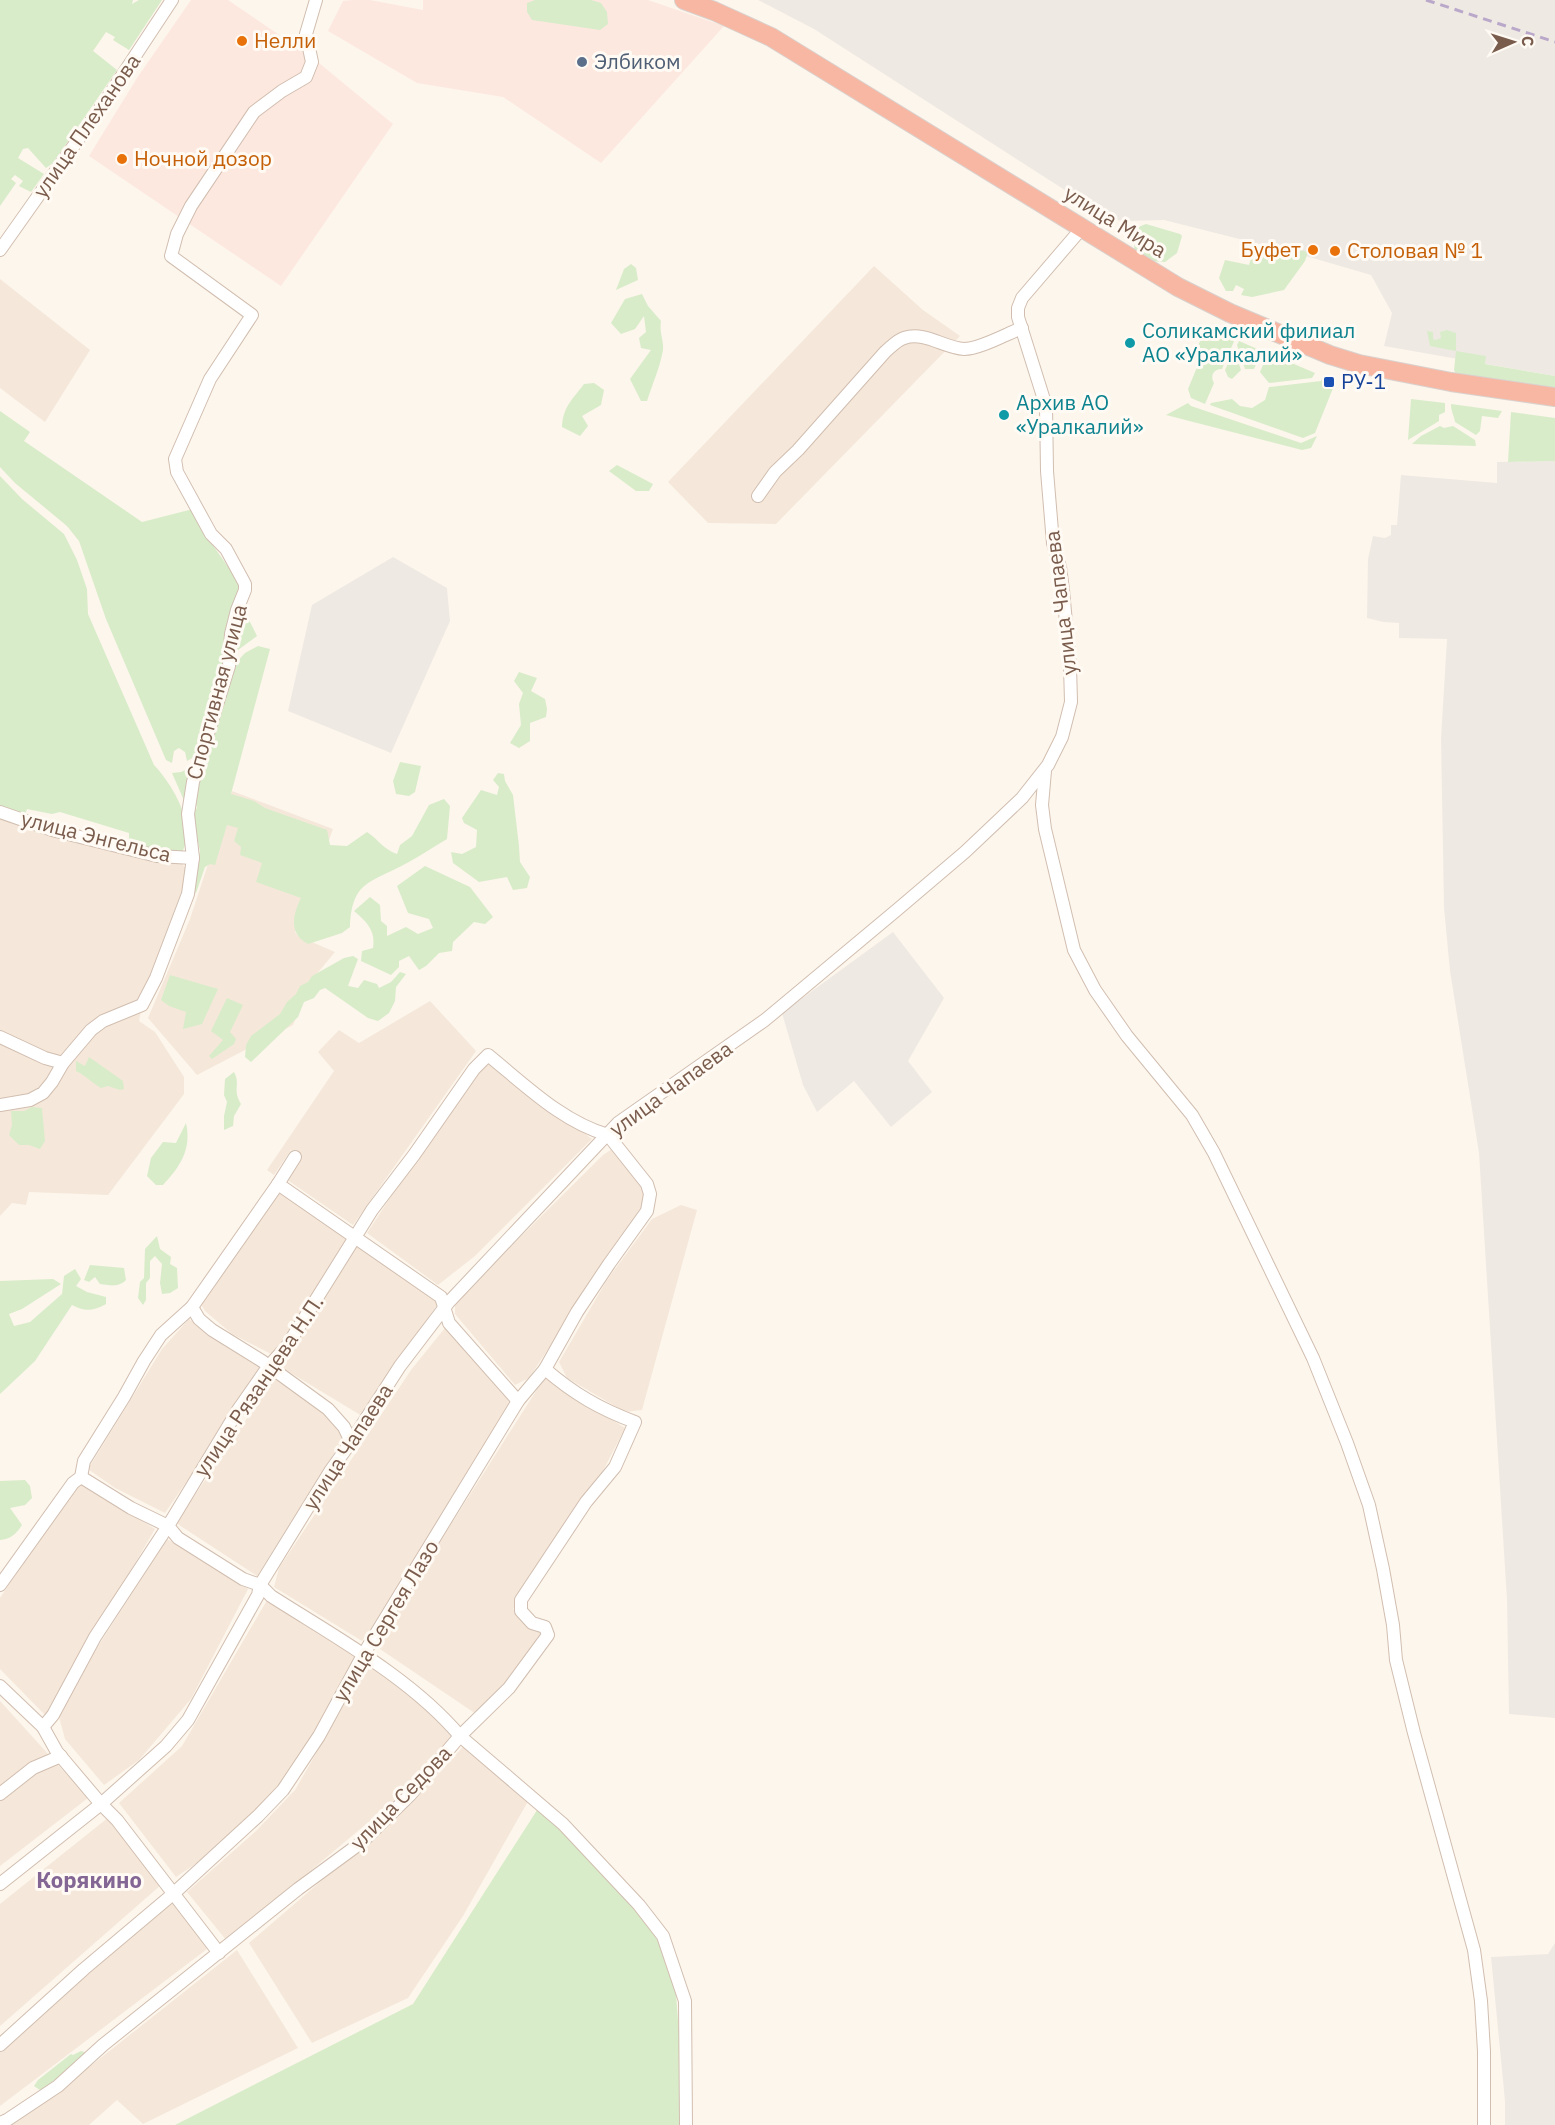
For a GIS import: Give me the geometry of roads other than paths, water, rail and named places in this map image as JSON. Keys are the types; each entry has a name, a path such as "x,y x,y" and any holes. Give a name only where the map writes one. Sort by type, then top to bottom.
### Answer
{"highway":[{"name":"улица Мира","path":"684,0 771,37 1178,287 1230,313 1329,355 1379,369 1555,397"}],"street":[{"name":"улица Плеханова","path":"0,250 104,103 172,0"},
{"name":"Спортивная улица","path":"0,1105 30,1100 43,1093 63,1063 91,1030 103,1021 145,1002 188,894 193,858 188,814 193,782 229,666 233,626 245,584 226,549 211,534 177,472 175,459 210,379 252,315 171,256 177,234 191,206 254,112 306,77 312,62 306,34 316,0"},
{"name":"улица Чапаева","path":"0,1884 101,1804 166,1746 188,1720 258,1595 260,1585 331,1470 400,1366 444,1309 618,1123 765,1020 965,852 1022,798 1045,771 1062,737 1071,702 1070,666 1060,567 1053,543 1047,471 1046,406 1018,317 1018,308 1022,298 1082,228"},
{"path":"758,496 775,472 798,450 885,352 896,343 904,338 929,338 965,349 984,344 1022,328"},
{"path":"1045,771 1042,805 1074,950 1095,990 1127,1036 1192,1115 1214,1153 1313,1358 1369,1505 1393,1626 1396,1660 1474,1950 1481,2001 1484,2050 1484,2125"},
{"name":"улица Энгельса","path":"0,812 52,830 117,847 157,856 193,858"},
{"path":"0,1036 45,1058 63,1063"},
{"name":"улица Рязанцева Н.П.","path":"44,1727 53,1715 95,1637 168,1526 238,1410 268,1367 287,1346 356,1239 372,1210 474,1069 488,1055 555,1108 595,1131 608,1135"},
{"name":"улица Сергея Лазо","path":"0,2045 84,1969 173,1894 283,1790 319,1736 363,1655 518,1401 545,1369 577,1312 648,1211 650,1194 647,1184 608,1135"},
{"path":"0,1585 73,1482 81,1477 84,1461 161,1335 192,1307 295,1157"},
{"path":"278,1184 441,1297 449,1323 518,1401"},
{"path":"192,1307 199,1319 212,1330 328,1409 344,1427 351,1442"},
{"name":"улица Седова","path":"0,2123 7,2121 58,2086 103,2045 298,1889 362,1842 410,1795 460,1736 509,1688 548,1635 545,1627 532,1623 521,1611 521,1600 586,1502 615,1467 635,1422 602,1409 569,1389 545,1369"},
{"path":"81,1477 131,1508 168,1526 178,1538 243,1579 260,1585 271,1596 363,1655 408,1688 563,1824 639,1905 663,1936 685,2001 686,2125"},
{"path":"0,1686 44,1727 61,1756 117,1820 219,1953"},
{"path":"0,1794 33,1768 61,1756"}],"railway":[{"path":"1426,0 1555,42"}],"place":[{"name":"Нелли","path":"242,41"},
{"name":"Элбиком","path":"582,62"},
{"name":"Ночной дозор","path":"122,159"},
{"name":"Буфет","path":"1313,250"},
{"name":"Столовая № 1","path":"1335,251"},
{"name":"Соликамский филиал АО «Уралкалий»","path":"1130,343"},
{"name":"РУ-1","path":"1329,382"},
{"name":"Архив АО «Уралкалий»","path":"1004,415"}],"district":[{"name":"Корякино","path":"89,1880"}]}
